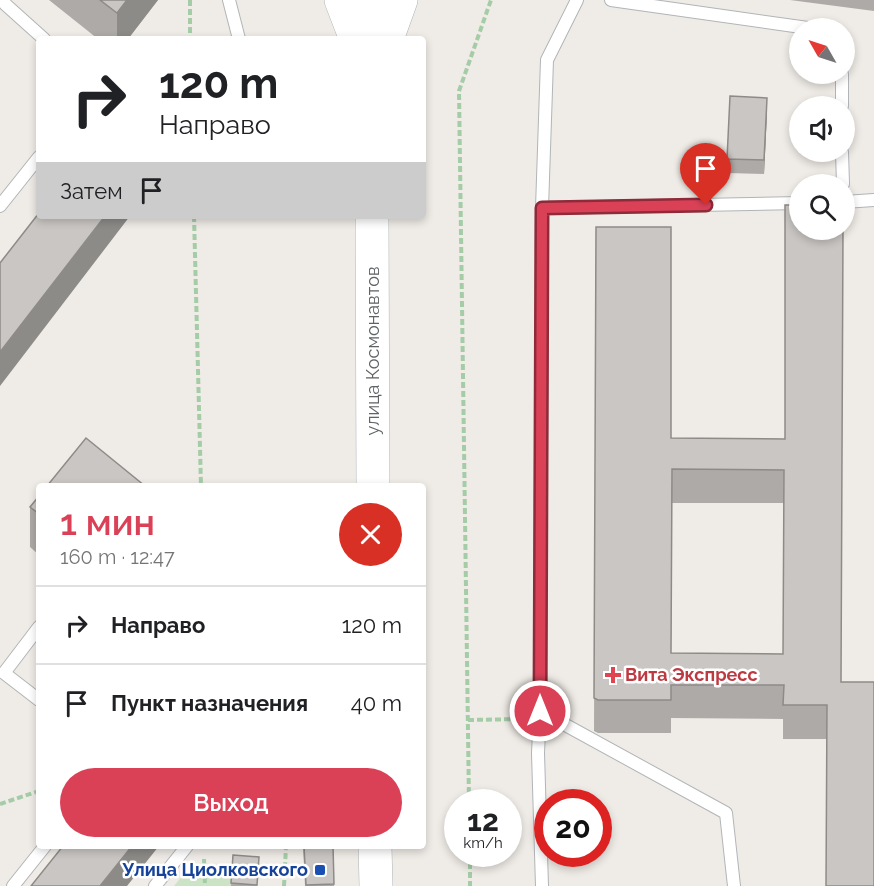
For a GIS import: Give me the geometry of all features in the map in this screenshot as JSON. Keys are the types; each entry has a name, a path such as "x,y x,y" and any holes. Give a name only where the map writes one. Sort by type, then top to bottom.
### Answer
{"main road":[{"path":"341,0 355,36"},
{"path":"370,0 371,36"},
{"path":"388,36 401,0"},
{"name":"улица Космонавтов","path":"372,219 374,483"},
{"path":"375,849 376,886"}],"lane":[{"path":"229,0 238,36"},
{"path":"542,886 538,753 542,208 547,60 577,0"},
{"path":"611,0 789,25"},
{"path":"3,3 41,36"},
{"path":"0,206 36,161"},
{"path":"855,201 874,200"},
{"path":"542,208 789,203"},
{"path":"36,631 4,673 36,698"},
{"path":"540,715 726,813 734,886"},
{"path":"14,886 43,849"},
{"path":"154,886 185,849"}],"path":[{"path":"190,0 190,36"},
{"path":"469,789 459,91 491,0"},
{"path":"194,219 201,483"},
{"path":"468,720 540,715"},
{"path":"0,804 36,792"},
{"path":"284,886 286,849"},
{"path":"204,856 205,886"},
{"path":"470,867 470,886"}],"green space":[{"path":"187,870 247,876 247,886 174,886"}],"building":[{"path":"100,0 127,0 117,13"},
{"path":"730,96 767,98 764,160 727,159"},
{"path":"785,205 789,205 789,240 843,240 841,682 874,682 874,886 826,886 827,705 783,705 784,685 671,685 671,700 598,700 594,698 596,227 671,227 671,438 785,439","holes":["672,469 784,470 783,654 671,653"]},
{"path":"36,217 36,219 103,219 0,352 0,263"},
{"path":"86,438 141,483 49,483"},
{"path":"36,500 36,512 30,507"},
{"path":"61,849 130,849 100,886 31,886"},
{"path":"304,849 333,849 334,884 306,885"},
{"path":"233,855 259,857 257,885 231,883"}],"place":[{"name":"Вита Экспресс","path":"613,675"},
{"name":"Улица Циолковского","path":"320,870"}],"route":[{"path":"540,711 542,208 706,205"}]}
